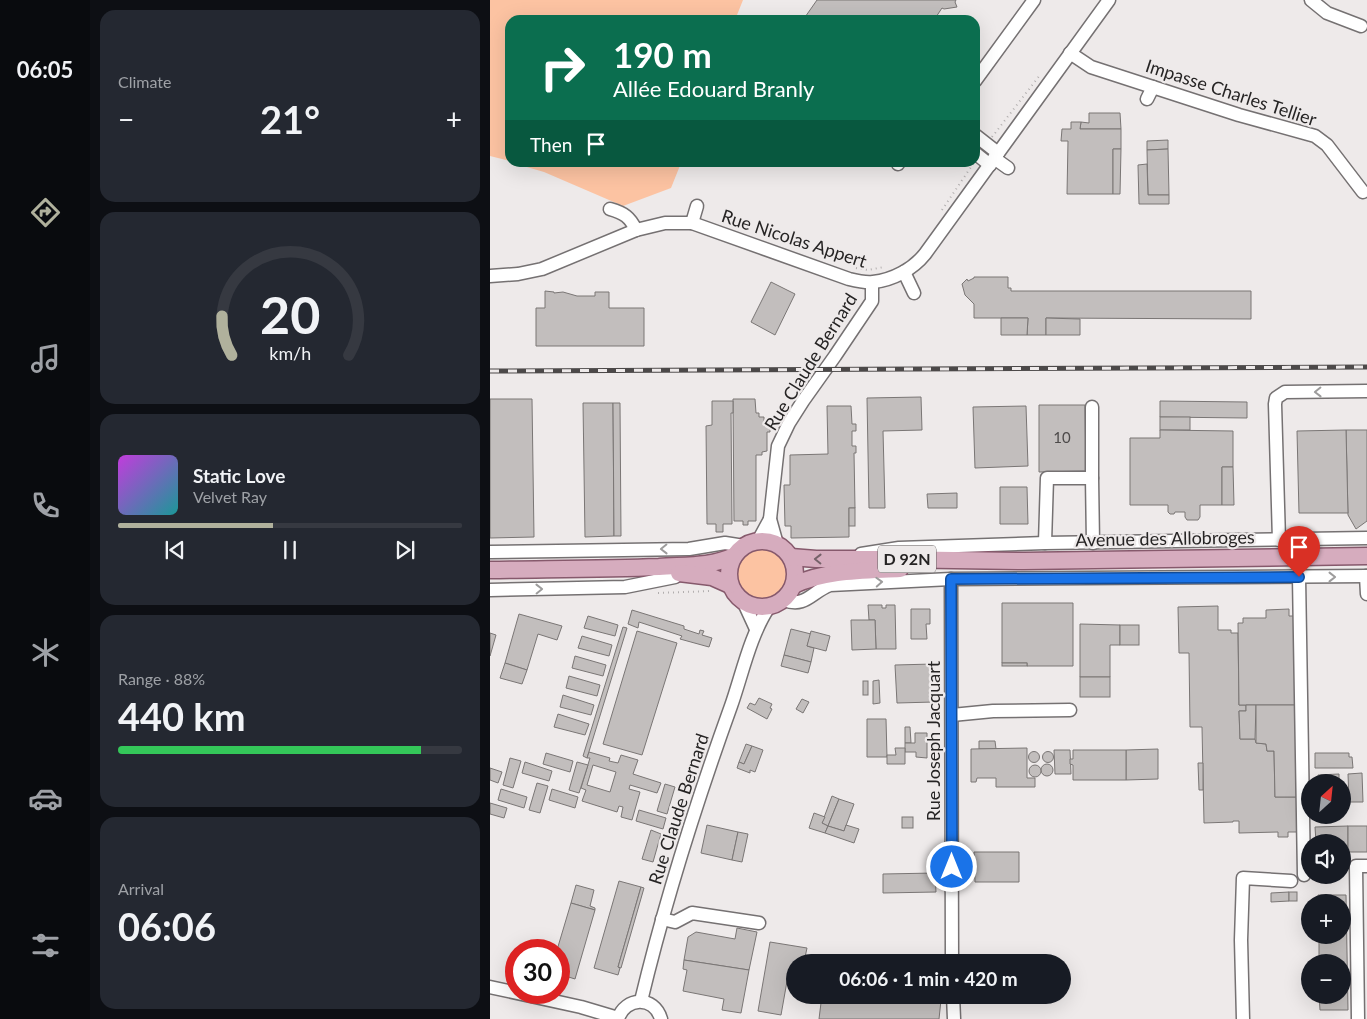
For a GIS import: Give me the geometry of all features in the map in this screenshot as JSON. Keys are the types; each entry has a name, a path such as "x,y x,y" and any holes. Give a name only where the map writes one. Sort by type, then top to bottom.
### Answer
{"main road":[{"path":"490,570 629,568 713,563 725,560 745,548 767,541 777,544 791,557 795,566 796,576 790,594 784,600 769,608 760,608 744,603 723,588 712,577 629,568"},
{"path":"723,588 729,570 745,548"},
{"name":"Avenue des Allobroges","path":"794,585 847,566 894,554 1024,561 1367,556"},
{"name":"Avenue des Allobroges","path":"791,557 847,566 966,567 1024,561"}],"street":[{"path":"980,74 1034,0"},
{"name":"Rue Nicolas Appert","path":"490,276 518,274 542,269 636,230 665,223 692,223 850,279 872,282 904,272 920,261 1108,0"},
{"path":"1311,0 1327,13 1361,26"},
{"name":"Impasse Charles Tellier","path":"1070,53 1091,67 1150,93 1314,136 1327,144 1363,192"},
{"path":"980,139 987,144 994,159"},
{"path":"980,155 994,159 1008,168"},
{"path":"692,223 697,206"},
{"path":"610,209 625,214 636,230"},
{"path":"904,272 914,293"},
{"name":"Rue Claude Bernard","path":"777,544 770,519 778,446 789,423 803,401 836,356 872,301 872,282"},
{"path":"1278,540 1274,404 1276,398 1285,392 1367,392"},
{"path":"1092,407 1093,543"},
{"path":"1045,543 1047,478 1092,478"},
{"name":"Rue Claude Bernard","path":"745,548 770,519"},
{"path":"894,554 1045,543 1367,538"},
{"path":"490,552 689,548 726,543 745,548"},
{"path":"490,590 625,587 675,577 679,574"},
{"path":"784,600 799,603 830,585 951,579 1367,576 1367,594"},
{"path":"1299,577 1303,834"},
{"name":"Rue Joseph Jacquart","path":"951,579 952,954"},
{"path":"744,603 756,629"},
{"name":"Rue Claude Bernard","path":"641,1001 694,808 744,670 756,629 769,608"},
{"path":"952,714 993,711 1070,710"},
{"path":"1358,1019 1356,866 1367,866"},
{"path":"1243,1019 1241,940 1243,878 1291,881"},
{"path":"662,919 675,922 692,913 759,923"},
{"path":"490,987 581,1007 618,1018 621,1011 627,1005 641,1001 652,1005 660,1014 661,1019"},
{"path":"953,1004 954,1019"}],"path":[{"path":"987,144 1040,74"},
{"path":"653,593 723,588"}],"shaded area":[{"path":"490,0 743,0 737,15 505,15 505,160 490,156"},
{"path":"527,167 679,167 671,188 623,206 544,172"},
{"path":"757,549 767,549 780,556 787,569 787,579 780,592 767,599 757,599 748,595 741,588 737,579 737,569 741,560 748,553"}],"building":[{"path":"817,0 956,0 957,7 942,8 937,15 806,15"},
{"path":"1089,113 1120,113 1121,129 1080,129 1081,122 1089,123"},
{"path":"1071,122 1081,122 1080,129 1121,129 1121,149 1113,149 1113,194 1067,194 1068,141 1061,141 1062,129 1071,129"},
{"path":"1168,140 1168,149 1147,150 1147,141"},
{"path":"1113,149 1121,149 1120,194 1113,194"},
{"path":"1168,149 1169,195 1148,195 1147,150"},
{"path":"1147,164 1148,195 1169,195 1169,204 1139,204 1138,165"},
{"path":"974,277 1008,277 1008,288 1011,288 1011,291 1251,291 1251,319 1046,318 1046,335 1027,335 1028,318 974,318 974,304 965,295 962,284 967,279 968,281"},
{"path":"771,282 795,294 775,335 751,322"},
{"path":"545,291 563,292 577,296 595,296 595,292 609,292 609,308 644,308 644,346 536,346 536,308 545,308"},
{"path":"1001,318 1028,318 1027,335 1001,335"},
{"path":"1046,318 1080,319 1080,335 1046,335"},
{"path":"921,397 922,430 883,431 885,508 869,508 867,398"},
{"path":"490,399 532,399 534,537 490,538"},
{"path":"733,399 755,399 756,413 759,413 759,417 764,417 764,426 770,426 770,432 767,432 767,451 762,452 762,455 756,455 756,521 748,521 748,525 743,525 743,521 734,521"},
{"path":"712,401 733,401 733,413 731,413 732,524 723,524 723,532 716,532 716,524 707,524 706,426 712,425"},
{"path":"1160,401 1247,402 1247,418 1160,417"},
{"path":"583,403 613,403 614,536 585,537"},
{"path":"613,403 620,403 621,536 614,536"},
{"path":"1039,405 1085,405 1086,471 1039,472"},
{"path":"827,406 851,406 852,424 856,424 856,431 852,431 852,446 856,446 856,453 854,453 855,508 849,508 849,537 791,538 791,526 785,526 784,485 790,485 790,455 828,454"},
{"path":"1026,406 1028,466 975,468 973,407"},
{"path":"1160,417 1190,417 1190,430 1160,430"},
{"path":"1160,430 1233,431 1233,467 1222,467 1222,505 1200,505 1200,517 1198,520 1187,520 1185,512 1170,514 1168,512 1168,505 1130,505 1130,438 1160,438"},
{"path":"1346,430 1367,430 1367,521 1356,529 1348,515"},
{"path":"1346,430 1348,513 1299,513 1297,431"},
{"path":"1222,467 1233,467 1234,505 1222,505"},
{"path":"1000,487 1027,487 1028,524 1000,524"},
{"path":"957,493 957,508 928,508 927,494"},
{"path":"849,508 855,508 855,526 849,526"},
{"path":"1002,603 1073,603 1073,666 1027,666 1027,663 1002,663"},
{"path":"868,605 882,605 882,608 886,608 886,605 895,605 896,649 876,649 875,620 869,620"},
{"path":"1218,606 1218,630 1231,630 1231,633 1238,633 1239,705 1246,705 1246,711 1239,711 1240,739 1255,739 1256,743 1266,744 1267,751 1274,751 1275,797 1299,797 1300,832 1288,832 1288,837 1278,837 1278,832 1239,833 1239,821 1204,823 1202,727 1190,727 1189,653 1179,653 1178,607"},
{"path":"911,609 930,609 930,624 926,624 927,639 911,639"},
{"path":"1289,609 1289,616 1297,616 1298,705 1239,705 1238,623 1243,623 1243,618 1266,618 1266,610"},
{"path":"632,610 684,626 684,629 699,634 700,630 704,631 702,635 712,638 709,647 680,639 682,636 639,622 638,628 628,624"},
{"path":"519,614 562,626 557,640 538,634 527,670 505,663"},
{"path":"588,616 618,625 615,636 584,628"},
{"path":"851,620 875,620 876,649 852,650"},
{"path":"1080,624 1120,625 1120,645 1110,645 1110,677 1080,677"},
{"path":"1120,625 1139,625 1139,645 1120,645"},
{"path":"623,627 627,628 587,758 583,756"},
{"path":"791,629 811,634 807,646 814,648 811,662 784,655"},
{"path":"637,631 677,643 642,755 603,744"},
{"path":"811,631 830,636 826,651 807,646"},
{"path":"490,633 496,635 490,656"},
{"path":"582,636 612,645 609,656 578,648"},
{"path":"784,655 811,662 808,673 781,666"},
{"path":"575,656 606,665 603,676 572,668"},
{"path":"505,663 527,670 522,684 500,678"},
{"path":"1002,663 1027,663 1027,666 1002,666"},
{"path":"933,664 934,702 897,703 895,665"},
{"path":"569,676 600,685 597,696 566,688"},
{"path":"1080,677 1110,677 1110,697 1080,697"},
{"path":"879,680 880,703 873,704 873,681"},
{"path":"863,681 868,681 868,695 863,695"},
{"path":"563,695 594,705 591,715 560,707"},
{"path":"759,698 772,704 770,708 772,709 767,719 747,708 750,703 755,705"},
{"path":"802,699 809,702 803,713 796,709"},
{"path":"1246,705 1256,705 1255,739 1240,739 1239,711 1246,711"},
{"path":"1256,705 1298,705 1299,797 1275,797 1274,751 1267,751 1266,744 1256,743"},
{"path":"558,714 589,724 585,735 554,727"},
{"path":"867,719 886,719 887,757 867,757"},
{"path":"905,727 910,727 911,743 905,743"},
{"path":"915,733 927,733 927,758 916,757 916,752 905,752 905,743 915,743"},
{"path":"979,741 995,741 996,749 979,749"},
{"path":"746,744 752,746 744,764 739,762"},
{"path":"752,746 763,750 755,772 750,770 750,773 737,768 739,762 744,764"},
{"path":"895,748 905,748 905,764 887,764 887,755 896,755"},
{"path":"1027,748 1027,778 1035,778 1035,787 996,787 996,778 977,778 976,782 971,782 971,749"},
{"path":"1158,749 1158,779 1126,780 1126,750"},
{"path":"1054,750 1070,750 1071,774 1055,774"},
{"path":"1073,750 1126,750 1126,780 1073,780 1073,765 1070,764 1070,759 1073,759"},
{"path":"1034,751 1040,757 1034,763 1028,757"},
{"path":"1048,751 1054,757 1048,763 1042,757"},
{"path":"589,752 610,758 609,761 618,763 621,755 638,760 633,774 661,783 657,793 630,785 629,789 640,792 632,820 621,817 623,807 619,806 617,812 582,801 586,790 581,788 590,758 587,758","holes":["593,765 616,772 610,792 587,785"]},
{"path":"546,753 573,761 570,772 543,764"},
{"path":"1315,753 1349,753 1349,757 1352,757 1353,768 1315,768"},
{"path":"510,758 521,761 513,788 503,785"},
{"path":"525,762 552,771 549,781 522,773"},
{"path":"577,762 588,765 579,793 569,790"},
{"path":"1198,763 1203,763 1203,790 1199,790"},
{"path":"1047,764 1053,770 1047,776 1041,770"},
{"path":"1035,765 1041,771 1035,777 1029,771"},
{"path":"490,768 502,772 498,783 490,780"},
{"path":"1362,773 1363,802 1351,802 1351,774 1348,774"},
{"path":"537,783 548,786 540,813 529,810"},
{"path":"665,784 675,787 667,814 657,811"},
{"path":"501,789 527,797 524,808 498,800"},
{"path":"552,789 578,797 575,808 549,800"},
{"path":"832,796 839,799 828,826 822,823"},
{"path":"839,799 854,804 844,831 828,826"},
{"path":"490,803 507,808 504,818 490,814"},
{"path":"639,810 666,818 663,829 636,821"},
{"path":"814,813 825,817 822,823 828,826 825,833 809,828"},
{"path":"902,817 913,817 913,828 902,828"},
{"path":"707,825 738,832 732,860 701,853"},
{"path":"846,825 859,829 854,843 825,833 828,826 844,831"},
{"path":"1348,826 1348,834 1315,834 1315,827"},
{"path":"1348,826 1367,826 1367,852 1351,852 1351,834 1348,834"},
{"path":"651,830 661,834 653,862 642,859"},
{"path":"738,832 748,834 742,862 732,860"},
{"path":"974,852 1019,852 1019,882 975,882"},
{"path":"935,873 936,892 883,893 883,874"},
{"path":"619,881 641,887 618,967 620,968 618,975 594,968"},
{"path":"576,885 594,890 590,906 595,908 595,910 571,903"},
{"path":"641,887 644,888 621,968 618,967"},
{"path":"1289,892 1289,901 1271,902 1271,893"},
{"path":"1289,892 1297,892 1297,901 1289,901"},
{"path":"571,903 595,910 575,979 570,977 570,939 560,939"},
{"path":"737,928 757,932 749,970 684,960 688,937 696,932 735,939"},
{"path":"770,942 807,948 806,954 786,954 786,987 781,1015 758,1011"},
{"path":"1319,944 1347,944 1347,954 1319,954"},
{"path":"684,960 749,970 741,1013 722,1010 724,999 683,991 687,970 683,969"},
{"path":"821,1004 941,1004 939,1019 819,1019"},
{"path":"1320,1004 1348,1004 1348,1010 1320,1010"}],"railway":[{"path":"490,371 1367,367"}],"route":[{"path":"952,867 951,579 1299,577"}]}
